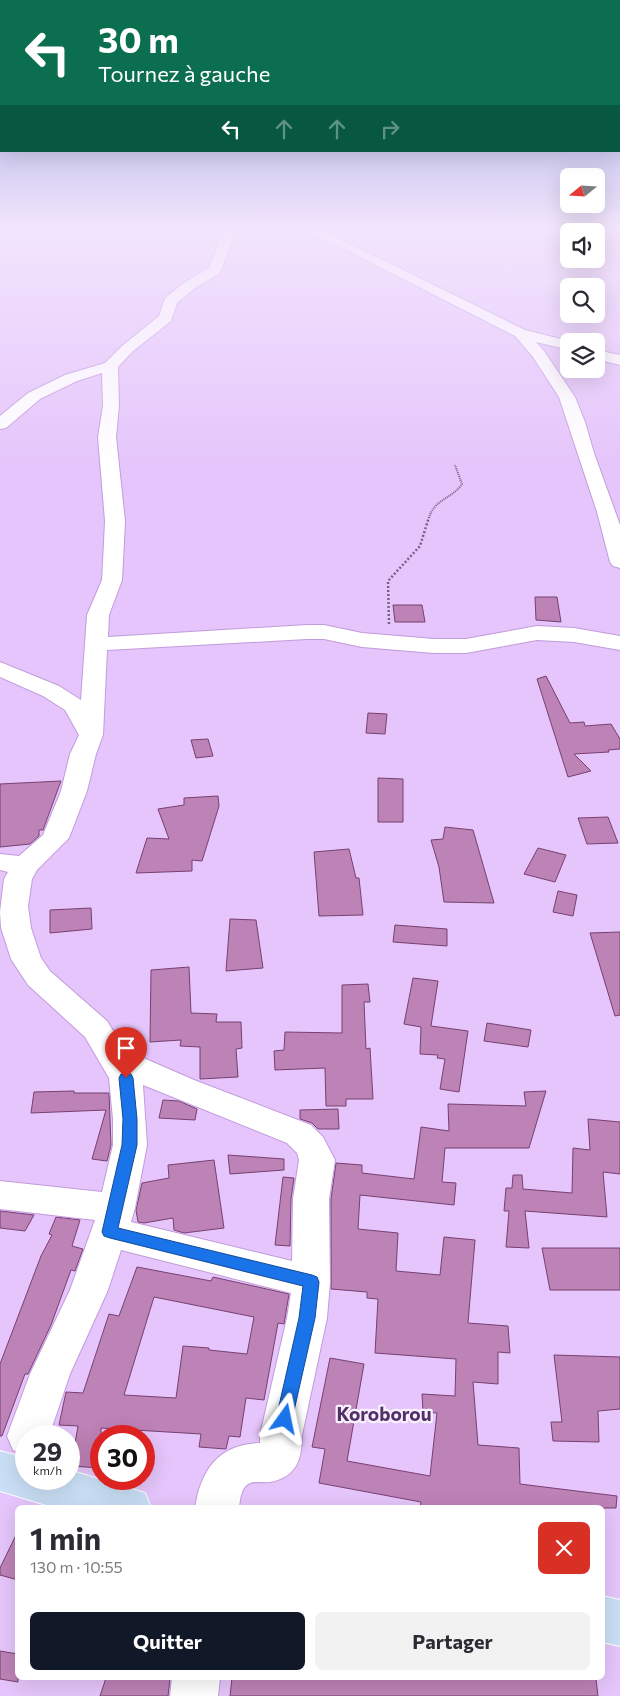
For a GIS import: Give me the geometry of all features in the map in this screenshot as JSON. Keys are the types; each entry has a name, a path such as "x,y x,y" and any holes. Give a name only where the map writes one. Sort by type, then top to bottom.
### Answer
{"main road":[{"path":"80,1488 122,1505"},
{"path":"605,1620 620,1623"}],"street":[{"path":"0,424 34,396 71,378 110,366 166,318 168,310"},
{"path":"474,310 520,333 560,344"},
{"path":"520,333 539,354 567,397 578,422 585,453 608,512 620,562"},
{"path":"605,356 620,360"},
{"path":"33,1425 50,1374 90,1290 113,1220 130,1145 130,1119 126,1078 96,1029 39,978 26,959 16,928 14,906 18,879 12,864 55,838 74,791 91,735 98,615 112,580 114,542 115,521 107,437 111,406 110,366"},
{"path":"96,644 306,632 324,632 362,640 434,646 466,646 537,633 574,635 620,643"},
{"path":"0,669 50,691 74,706 91,735"},
{"path":"114,1058 182,1089 298,1134 311,1146 317,1160 311,1199 312,1282 307,1318 281,1436 281,1453 271,1462 243,1464 228,1475 219,1489 217,1505"},
{"path":"0,1194 113,1220 312,1282"},
{"path":"194,1696 196,1680"}],"path":[{"path":"390,643 388,581 420,546 427,530 429,514 435,504 457,494 462,484 455,465"}],"building":[{"path":"535,597 557,597 561,622 536,620"},
{"path":"393,605 422,605 425,622 395,622"},
{"path":"546,676 570,723 584,722 585,726 611,724 620,739 620,749 608,750 609,752 574,754 591,771 568,777 537,679"},
{"path":"368,713 387,714 385,734 366,733"},
{"path":"208,739 213,756 196,758 191,740"},
{"path":"378,778 403,779 403,822 378,822"},
{"path":"61,781 43,830 39,830 39,836 30,844 0,847 0,784"},
{"path":"218,796 219,806 202,861 192,860 192,871 136,873 147,838 169,839 158,809 184,805 184,798"},
{"path":"608,817 618,843 587,844 578,818"},
{"path":"445,827 473,830 494,903 444,902 439,867 431,840 443,839"},
{"path":"538,848 566,855 555,882 524,874"},
{"path":"349,849 356,878 359,878 363,915 319,916 314,852"},
{"path":"558,891 577,895 573,916 553,912"},
{"path":"91,908 92,929 50,933 50,910"},
{"path":"230,919 256,920 263,968 226,971"},
{"path":"395,925 447,929 447,946 393,942"},
{"path":"620,932 620,1015 615,1016 590,933"},
{"path":"189,967 191,1013 217,1014 216,1022 241,1022 242,1048 236,1049 238,1077 200,1079 200,1047 180,1046 181,1040 150,1042 151,970"},
{"path":"413,978 438,981 431,1026 468,1031 459,1092 440,1089 445,1059 437,1058 438,1055 420,1054 421,1027 404,1024"},
{"path":"368,984 370,1002 364,1002 366,1049 370,1048 373,1099 346,1099 346,1106 326,1106 325,1068 275,1070 274,1051 284,1050 285,1032 342,1033 342,985"},
{"path":"487,1023 531,1030 528,1047 484,1041"},
{"path":"74,1091 74,1093 109,1093 111,1145 107,1161 92,1159 106,1110 31,1113 34,1092"},
{"path":"546,1091 529,1148 445,1148 442,1182 456,1183 454,1205 360,1195 358,1229 398,1233 396,1271 440,1275 444,1237 475,1240 468,1323 508,1326 510,1353 498,1352 498,1384 473,1382 478,1445 519,1448 520,1484 617,1496 616,1508 605,1508 605,1505 420,1505 421,1502 319,1483 325,1449 312,1447 330,1358 364,1364 347,1461 430,1476 437,1413 423,1412 422,1394 455,1396 456,1359 375,1353 378,1299 367,1298 367,1292 331,1289 331,1199 336,1163 362,1165 362,1173 414,1179 421,1127 449,1131 448,1104 526,1106 524,1092"},
{"path":"163,1100 179,1101 197,1109 195,1120 159,1118"},
{"path":"338,1109 339,1129 318,1129 312,1123 300,1119 300,1110"},
{"path":"588,1119 620,1122 620,1174 603,1172 607,1217 525,1211 529,1248 506,1247 509,1211 504,1211 506,1188 512,1188 513,1175 522,1175 523,1189 572,1193 573,1148 590,1150"},
{"path":"228,1155 284,1159 284,1170 230,1174"},
{"path":"214,1160 224,1228 184,1233 174,1230 173,1218 144,1223 138,1222 136,1210 142,1183 169,1178 168,1165"},
{"path":"283,1177 294,1178 291,1199 290,1246 275,1245"},
{"path":"0,1211 34,1215 25,1231 0,1228"},
{"path":"56,1217 80,1220 72,1246 83,1249 75,1271 71,1270 51,1325 28,1374 25,1374 2,1436 0,1436 0,1364 41,1256 52,1235 49,1234"},
{"path":"542,1248 620,1248 620,1290 550,1290"},
{"path":"137,1267 211,1281 213,1277 289,1294 284,1324 278,1323 264,1400 246,1398 240,1437 229,1436 226,1449 199,1447 201,1434 155,1431 155,1425 90,1425 90,1467 80,1467 80,1425 59,1425 66,1392 83,1393 109,1314 119,1316","holes":["154,1297 254,1317 247,1354 183,1346 176,1398 124,1395"]},
{"path":"554,1355 620,1357 620,1409 598,1411 599,1442 553,1441 551,1422 562,1422"},
{"path":"15,1537 15,1579 0,1575 0,1568"},
{"path":"0,1651 15,1654 15,1680 18,1680 18,1682 0,1679"},
{"path":"105,1680 170,1680 168,1696 100,1696"},
{"path":"232,1680 596,1680 598,1696 230,1696"}],"district":[{"name":"Koroborou","path":"384,1414"}],"route":[{"path":"126,1078 130,1119 130,1145 110,1232 312,1282 307,1318 285,1419"}]}
